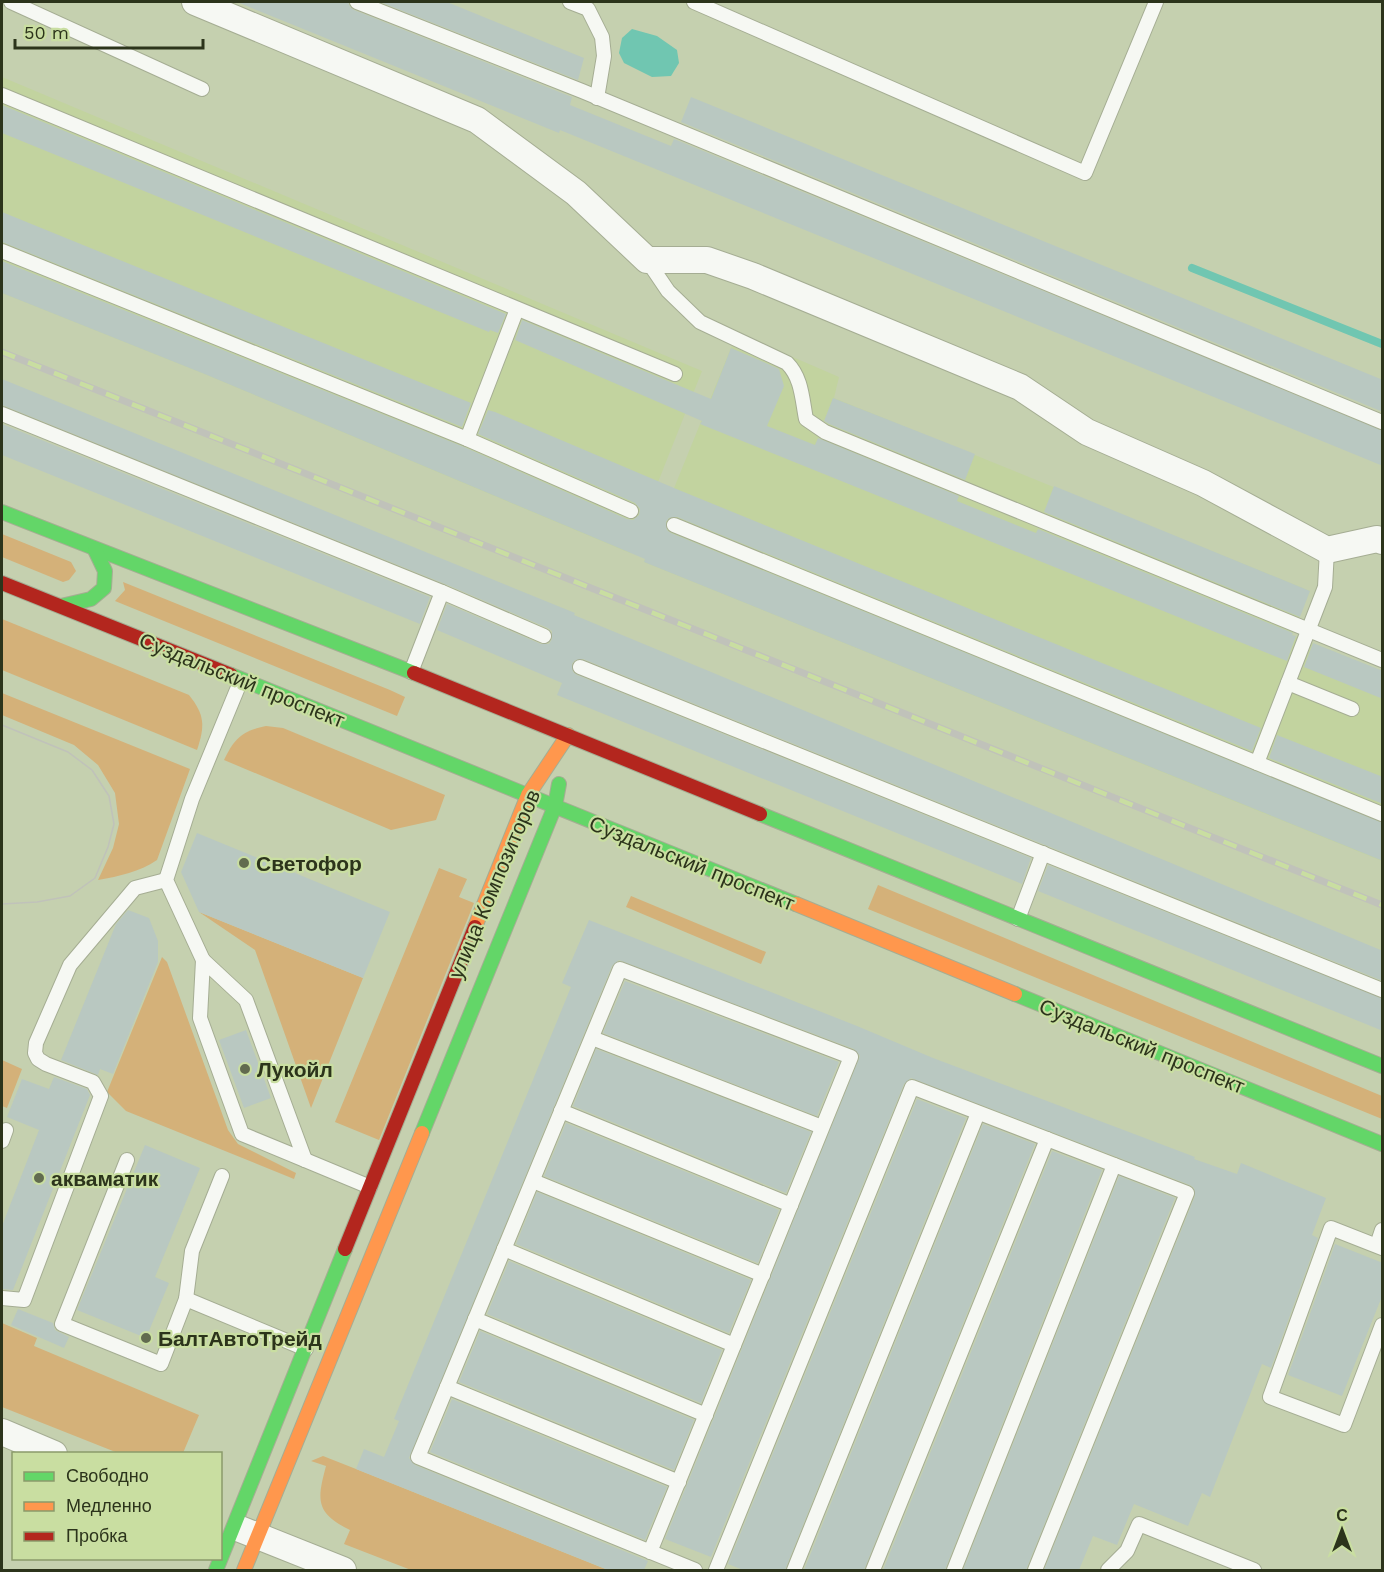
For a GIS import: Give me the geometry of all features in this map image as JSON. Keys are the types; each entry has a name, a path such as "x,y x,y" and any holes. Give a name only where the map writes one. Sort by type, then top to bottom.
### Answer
{"main road":[{"path":"2,512 411,672 1383,1066"},
{"path":"61,606 91,599 104,588 105,571 95,550"},
{"name":"Суздальский проспект","path":"2,583 1383,1144"},
{"name":"улица Композиторов","path":"222,1544 227,1523 305,1348 528,795 568,735"},
{"name":"улица Композиторов","path":"244,1570 555,806 568,735"}],"street":[{"path":"195,2 477,120 576,193 647,260 707,260 753,276 1020,387 1087,432 1203,483 1327,550 1377,539 1383,541"},
{"path":"2,1432 49,1452"},
{"path":"227,1523 343,1570"}],"lane":[{"path":"10,2 202,89"},
{"path":"357,2 597,98 1383,422"},
{"path":"570,2 588,9 602,37 604,56 597,98"},
{"path":"694,2 1085,173 1156,2"},
{"path":"2,95 675,374"},
{"path":"2,251 467,440 630,511"},
{"path":"647,260 668,291 700,322 788,363 799,380 806,419 825,432 1383,660"},
{"path":"467,440 517,309"},
{"path":"2,414 442,592 544,636"},
{"path":"674,525 1383,814"},
{"path":"1257,763 1324,587 1327,550"},
{"path":"411,672 442,592"},
{"path":"580,667 1383,990"},
{"path":"241,680 192,799 166,880 203,960 246,1000 305,1160"},
{"path":"1288,683 1352,709"},
{"path":"1018,919 1043,853"},
{"path":"2,1298 24,1300 101,1096 93,1082 38,1059 35,1053 36,1043 70,965 135,888 166,880"},
{"path":"203,960 200,1018 242,1134 396,1198"},
{"path":"650,1552 851,1057 620,969 418,1457 650,1552 695,1570"},
{"path":"592,1038 822,1127"},
{"path":"716,1570 912,1087 1186,1193 1035,1570"},
{"path":"561,1111 791,1205"},
{"path":"794,1570 978,1113"},
{"path":"873,1570 1047,1139"},
{"path":"127,1160 62,1324 161,1364 186,1299 192,1251 222,1176"},
{"path":"954,1570 1114,1165"},
{"path":"532,1180 763,1275"},
{"path":"1383,1230 1380,1247 1331,1228 1270,1397 1344,1425 1383,1325"},
{"path":"504,1249 734,1345"},
{"path":"186,1299 331,1359"},
{"path":"475,1319 706,1414"},
{"path":"447,1387 679,1482"},
{"path":"1108,1570 1127,1551 1139,1524 1254,1570"}],"shaded area":[{"path":"2,77 702,371 630,553 207,375 2,293"},
{"path":"737,333 839,377 834,398 1310,591 1292,635 1382,671 1382,861 644,562"},
{"path":"2,534 71,562 76,571 69,580 63,582 2,557"},
{"path":"123,582 405,697 397,716 115,601 125,590"},
{"path":"2,619 189,695 202,721 197,750 2,670"},
{"path":"2,693 190,769 157,860 129,873 98,880 113,848 119,824 115,793 98,765 74,745 2,715"},
{"path":"266,726 283,728 445,795 436,820 391,830 224,760 235,741 251,730"},
{"path":"439,868 467,879 459,897 474,903 379,1140 335,1122"},
{"path":"878,885 1382,1096 1382,1119 868,909"},
{"path":"631,896 766,952 761,964 626,907"},
{"path":"199,912 363,978 311,1108 255,950"},
{"path":"162,957 167,962 228,1130 238,1144 296,1173 294,1179 126,1111 107,1092"},
{"path":"2,1060 22,1069 7,1108 2,1106"},
{"path":"2,1323 37,1338 34,1346 199,1415 183,1452 115,1452 2,1407"},
{"path":"323,1456 608,1570 411,1570 344,1544 350,1530 330,1518 320,1497 326,1466 311,1461"}],"water":[{"path":"632,29 657,36 677,50 679,63 671,76 652,77 624,63 619,53 622,38"}],"building":[{"path":"237,2 348,2 354,10 572,97 570,105 671,146 674,139 1383,431 1383,466 560,130 559,133"},
{"path":"380,2 447,2 584,58 578,80"},
{"path":"691,97 1383,380 1383,412 681,122"},
{"path":"2,105 506,314 498,333 490,330 489,332 2,133"},
{"path":"2,212 471,403 462,427 2,242"},
{"path":"2,261 464,447 627,519 633,520 639,515 640,509 635,503 478,434 488,410 495,412 674,488 1261,728 1252,751 677,517 669,518 666,522 667,530 671,533 1383,823 1383,861 644,562 645,559 207,375 2,293"},
{"path":"522,320 711,399 731,348 759,360 779,369 784,386 767,426 815,445 818,438 959,496 957,501 1036,533 1038,529 1293,633 1292,635 1296,636 1287,661 700,424 702,421 515,340"},
{"path":"2,379 575,613 574,615 1383,951 1383,981 583,659 575,660 572,664 573,672 577,675 1031,858 1022,884 557,695 562,683 437,630 447,604 541,644 549,644 552,639 552,631 548,628 2,405"},
{"path":"833,398 975,454 965,480 824,421"},
{"path":"2,424 430,597 420,624 2,455"},
{"path":"1054,486 1310,591 1300,617 1044,512"},
{"path":"1313,643 1383,671 1383,699 1304,667"},
{"path":"1277,735 1383,777 1383,804 1269,758"},
{"path":"197,833 390,912 363,978 199,912 181,872"},
{"path":"1048,865 1383,999 1383,1031 1038,891"},
{"path":"128,910 149,918 158,941 158,962 113,1074 100,1069 98,1075 61,1060 116,924"},
{"path":"589,920 933,1058 1195,1157 1194,1159 1237,1174 1241,1163 1326,1198 1312,1235 1318,1238 1271,1368 1262,1364 1210,1497 1202,1493 1188,1526 1134,1504 1117,1545 1093,1536 1079,1570 1044,1570 1195,1196 1194,1188 911,1078 904,1084 711,1557 665,1539 860,1056 854,1049 619,960 612,966 409,1458 415,1465 648,1561 644,1570 608,1570 356,1469 364,1449 384,1457 399,1421 394,1419 571,987 562,983"},
{"path":"625,981 839,1062 817,1116 603,1033"},
{"name":"Лукойл","path":"246,1030 271,1098 244,1108 219,1040"},
{"path":"596,1049 811,1132 786,1193 573,1106"},
{"name":"акваматик","path":"54,1077 87,1089 90,1095 13,1290 2,1289 2,1226 39,1130 7,1117 22,1079 49,1089"},
{"path":"917,1099 966,1118 785,1570 743,1570 728,1564"},
{"path":"566,1123 779,1210 758,1263 544,1176"},
{"path":"983,1124 1035,1144 864,1570 804,1570"},
{"path":"145,1145 200,1168 155,1277 169,1283 146,1338 77,1310"},
{"path":"1052,1151 1102,1170 945,1570 883,1570"},
{"path":"1119,1176 1175,1198 1026,1570 963,1570"},
{"path":"537,1192 751,1280 729,1333 516,1244"},
{"path":"1335,1244 1383,1263 1383,1294 1342,1396 1288,1375"},
{"path":"509,1261 722,1350 701,1403 487,1314"},
{"path":"18,1309 53,1323 55,1330 69,1337 64,1348 11,1325"},
{"path":"480,1331 694,1420 674,1470 459,1382"},
{"path":"452,1399 667,1487 645,1540 430,1452"}],"waterway":[{"path":"1192,268 1382,344"}],"tram line":[{"path":"2,725 68,752 92,770 109,796 114,824 108,847 95,878 70,896 37,902 2,904"}],"railway":[{"path":"2,352 1382,905"}],"traffic: fast":[{"path":"2,512 414,673"},
{"path":"61,606 91,599 104,588 105,571 95,550"},
{"path":"231,675 796,904"},
{"path":"422,1133 555,806 559,784"},
{"path":"760,814 1382,1066"},
{"path":"1015,994 1382,1144"},
{"path":"222,1555 345,1249"},
{"path":"216,1570 220,1560"}],"traffic: slow":[{"path":"475,927 528,795 568,735"},
{"path":"796,904 1015,994"},
{"path":"244,1570 422,1133"}],"traffic: jam":[{"path":"2,583 231,675"},
{"path":"414,673 760,814"},
{"path":"345,1249 475,927"}],"place":[{"name":"Светофор","path":"244,863"},
{"name":"Лукойл","path":"245,1069"},
{"name":"акваматик","path":"39,1178"},
{"name":"БалтАвтоТрейд","path":"146,1338"}]}
